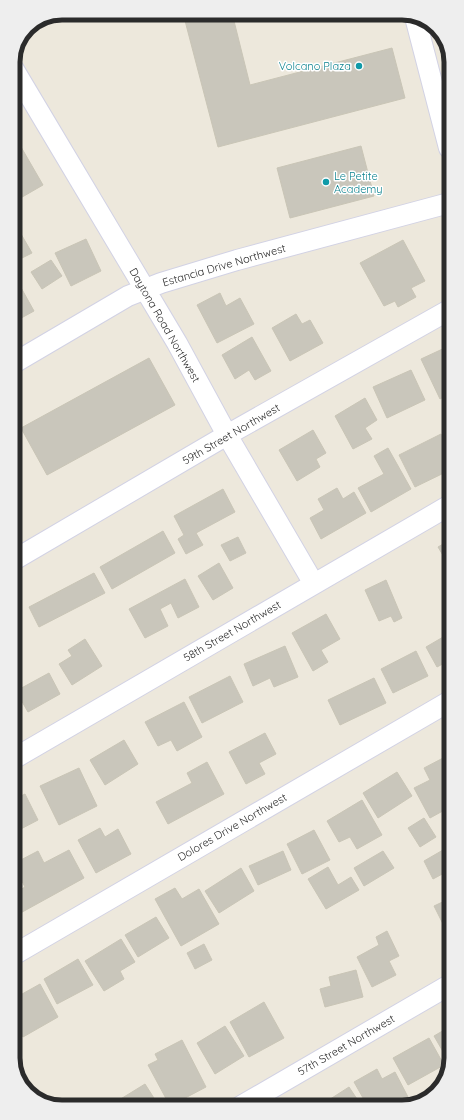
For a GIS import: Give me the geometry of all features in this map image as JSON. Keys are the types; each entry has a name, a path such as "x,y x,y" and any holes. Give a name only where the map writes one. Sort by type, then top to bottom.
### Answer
{"street":[{"path":"416,23 444,129"},
{"name":"Daytona Road Northwest","path":"20,90 145,289 177,343 227,435 314,584"},
{"name":"Estancia Drive Northwest","path":"20,359 128,296 160,283 237,260 444,204"},
{"name":"59th Street Northwest","path":"20,556 227,435 444,313"},
{"name":"58th Street Northwest","path":"20,755 444,508"},
{"name":"Dolores Drive Northwest","path":"20,951 444,704"},
{"name":"57th Street Northwest","path":"251,1100 444,988"}],"building":[{"name":"Volcano Plaza","path":"185,20 234,20 250,85 392,48 405,98 218,147"},
{"path":"20,145 43,185 20,198"},
{"name":"Le Petite Academy","path":"361,146 374,196 290,218 277,168"},
{"path":"20,235 32,253 20,259"},
{"path":"86,239 101,271 71,286 55,253"},
{"path":"403,240 425,281 411,288 416,297 398,307 395,301 384,306 360,263"},
{"path":"51,260 62,276 42,289 31,272"},
{"path":"20,286 34,311 20,319"},
{"path":"220,293 226,306 240,298 254,324 217,343 197,305"},
{"path":"296,314 302,324 310,320 323,343 290,361 272,328"},
{"path":"252,337 271,371 255,380 249,370 235,379 222,355"},
{"path":"444,348 444,397 440,399 421,359"},
{"path":"149,358 175,405 47,475 21,428"},
{"path":"411,370 425,400 387,418 373,387"},
{"path":"365,398 377,420 365,428 372,439 353,449 335,416"},
{"path":"313,430 326,453 316,459 320,467 297,481 279,450"},
{"path":"441,434 444,441 444,473 415,487 399,455"},
{"path":"388,448 411,489 371,512 358,488 384,474 374,456"},
{"path":"337,488 343,499 354,492 366,513 321,539 310,518 324,510 318,499"},
{"path":"223,489 235,512 196,533 203,545 186,554 178,539 184,535 174,516"},
{"path":"163,531 175,553 112,589 100,567"},
{"path":"238,537 246,553 230,561 221,545"},
{"path":"444,544 444,557 438,547"},
{"path":"219,563 233,588 213,600 198,576"},
{"path":"94,573 105,593 39,627 29,607"},
{"path":"185,579 199,607 178,618 171,603 160,609 168,626 145,638 129,609"},
{"path":"386,580 402,618 394,622 391,616 379,621 365,590"},
{"path":"326,614 340,639 321,650 328,662 313,671 292,633"},
{"path":"444,636 444,663 437,667 426,647"},
{"path":"85,639 102,666 72,685 59,664 72,656 68,650"},
{"path":"285,646 298,677 274,687 270,678 253,686 244,664"},
{"path":"416,651 428,676 393,693 381,669"},
{"path":"49,673 60,694 28,712 20,698 20,689"},
{"path":"230,676 243,702 202,723 189,697"},
{"path":"374,678 386,703 340,725 328,700"},
{"path":"184,702 202,737 177,751 171,740 158,746 145,722"},
{"path":"265,733 276,754 259,763 265,774 246,784 229,752"},
{"path":"124,740 138,764 105,785 90,760"},
{"path":"444,758 444,810 430,818 414,788 430,780 424,768"},
{"path":"207,762 224,794 168,824 156,802 192,783 187,773"},
{"path":"79,768 97,806 59,825 40,786"},
{"path":"397,772 412,796 378,818 363,793"},
{"path":"25,794 38,820 20,829 20,796"},
{"path":"362,800 382,835 357,849 350,837 339,842 327,821"},
{"path":"424,818 436,837 420,847 408,828"},
{"path":"100,828 105,837 118,829 131,854 96,873 78,840"},
{"path":"314,830 330,860 302,874 287,844"},
{"path":"69,850 84,878 20,913 20,890 25,887 20,878 20,860 38,851 44,863"},
{"path":"443,850 444,873 433,879 424,861"},
{"path":"283,851 291,870 258,885 249,866"},
{"path":"383,851 394,868 364,886 354,868"},
{"path":"328,867 338,885 351,877 359,890 326,909 308,879"},
{"path":"241,868 254,891 219,913 205,891"},
{"path":"175,888 182,899 199,889 219,924 181,946 155,899"},
{"path":"444,901 444,926 434,906"},
{"path":"156,917 169,938 138,957 125,935"},
{"path":"387,931 399,956 389,961 396,975 372,987 357,957 379,945 376,937"},
{"path":"121,939 135,962 120,971 124,979 104,991 85,961"},
{"path":"204,944 212,960 195,969 187,953"},
{"path":"78,959 93,985 57,1004 44,979"},
{"path":"356,970 363,997 325,1007 320,989 331,986 329,977"},
{"path":"40,984 58,1017 23,1037 20,1032 20,995"},
{"path":"264,1002 284,1038 249,1057 230,1022"},
{"path":"225,1026 244,1056 215,1074 197,1043"},
{"path":"444,1030 444,1053 434,1036"},
{"path":"429,1038 444,1064 408,1085 393,1058"},
{"path":"182,1040 206,1087 181,1100 167,1100 148,1065 158,1060 155,1054"},
{"path":"377,1069 382,1079 395,1072 408,1097 403,1100 364,1100 354,1082"},
{"path":"145,1084 155,1100 119,1100"},
{"path":"349,1087 358,1100 329,1100"}],"place":[{"name":"Volcano Plaza","path":"359,66"},
{"name":"Le Petite Academy","path":"326,182"}]}
